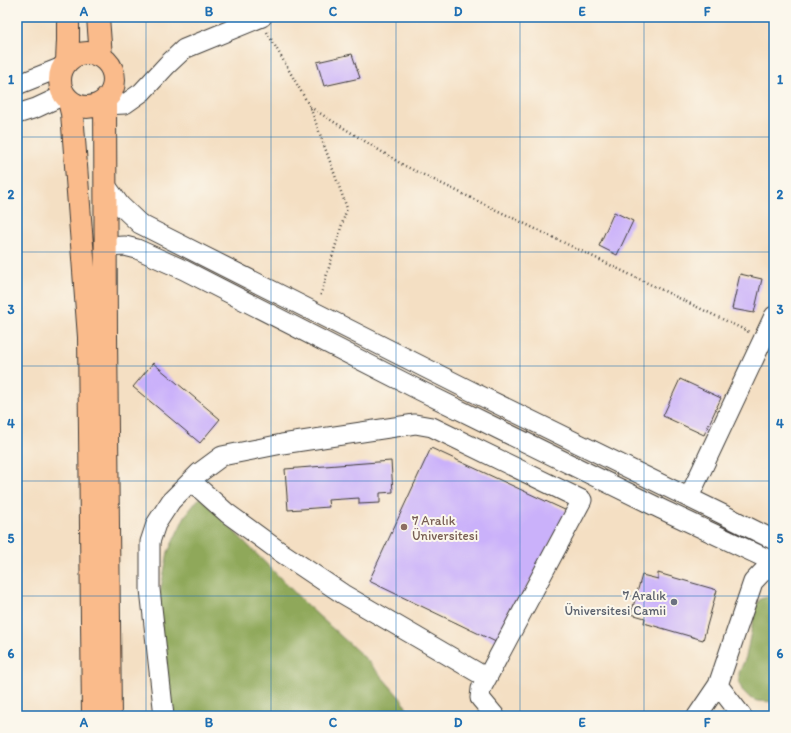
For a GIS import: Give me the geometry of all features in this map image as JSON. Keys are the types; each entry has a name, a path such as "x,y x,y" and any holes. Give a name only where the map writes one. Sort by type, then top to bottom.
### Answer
{"main road":[{"path":"65,64 68,40 68,17"},
{"path":"98,17 101,57"},
{"path":"93,716 88,337 72,113 67,98 61,88 60,81 60,74 65,64 72,57 86,52 94,53 108,62 114,77 113,86 105,102 110,716"},
{"path":"67,98 83,107 90,107 105,102"}],"street":[{"path":"105,102 125,104 142,92 184,49 260,17"},
{"path":"17,85 65,64"},
{"path":"17,114 67,98"},
{"path":"105,184 120,205 140,224 315,313 774,540"},
{"path":"106,247 125,246 137,249 184,270 420,391 661,510 774,560 753,582 718,685 697,716"},
{"path":"689,497 774,316"},
{"path":"164,716 150,589 150,542 156,524 171,501 199,473 222,456 282,444 415,424 432,427 582,500 481,689 480,698 495,716"},
{"path":"191,481 227,513 279,551 343,594 487,678"},
{"path":"718,685 742,716"}],"path":[{"path":"260,17 310,107 347,208 315,313"},
{"path":"310,107 403,165 764,339"}],"green space":[{"path":"200,497 308,606 366,659 403,701 410,716 163,716 155,618 168,552 185,516"},
{"path":"774,591 774,702 757,701 750,698 742,690 739,681 739,673 746,657 756,606 760,599 771,596"}],"building":[{"path":"352,54 360,78 324,86 317,62"},
{"path":"614,212 633,221 617,255 599,246"},
{"path":"740,274 762,279 754,313 732,309"},
{"path":"153,363 220,419 200,443 133,387"},
{"path":"680,379 721,398 704,435 663,416"},
{"path":"431,448 567,511 498,643 369,581"},
{"path":"391,461 393,492 380,493 380,503 359,504 359,498 328,500 329,507 288,510 285,469"},
{"name":"7 Aralık Üniversitesi Camii","path":"658,573 717,590 703,640 644,623 645,618 631,614 642,575 658,579"}],"place":[{"name":"7 Aralık Üniversitesi","path":"404,527"},
{"name":"7 Aralık Üniversitesi Camii","path":"674,602"}]}
